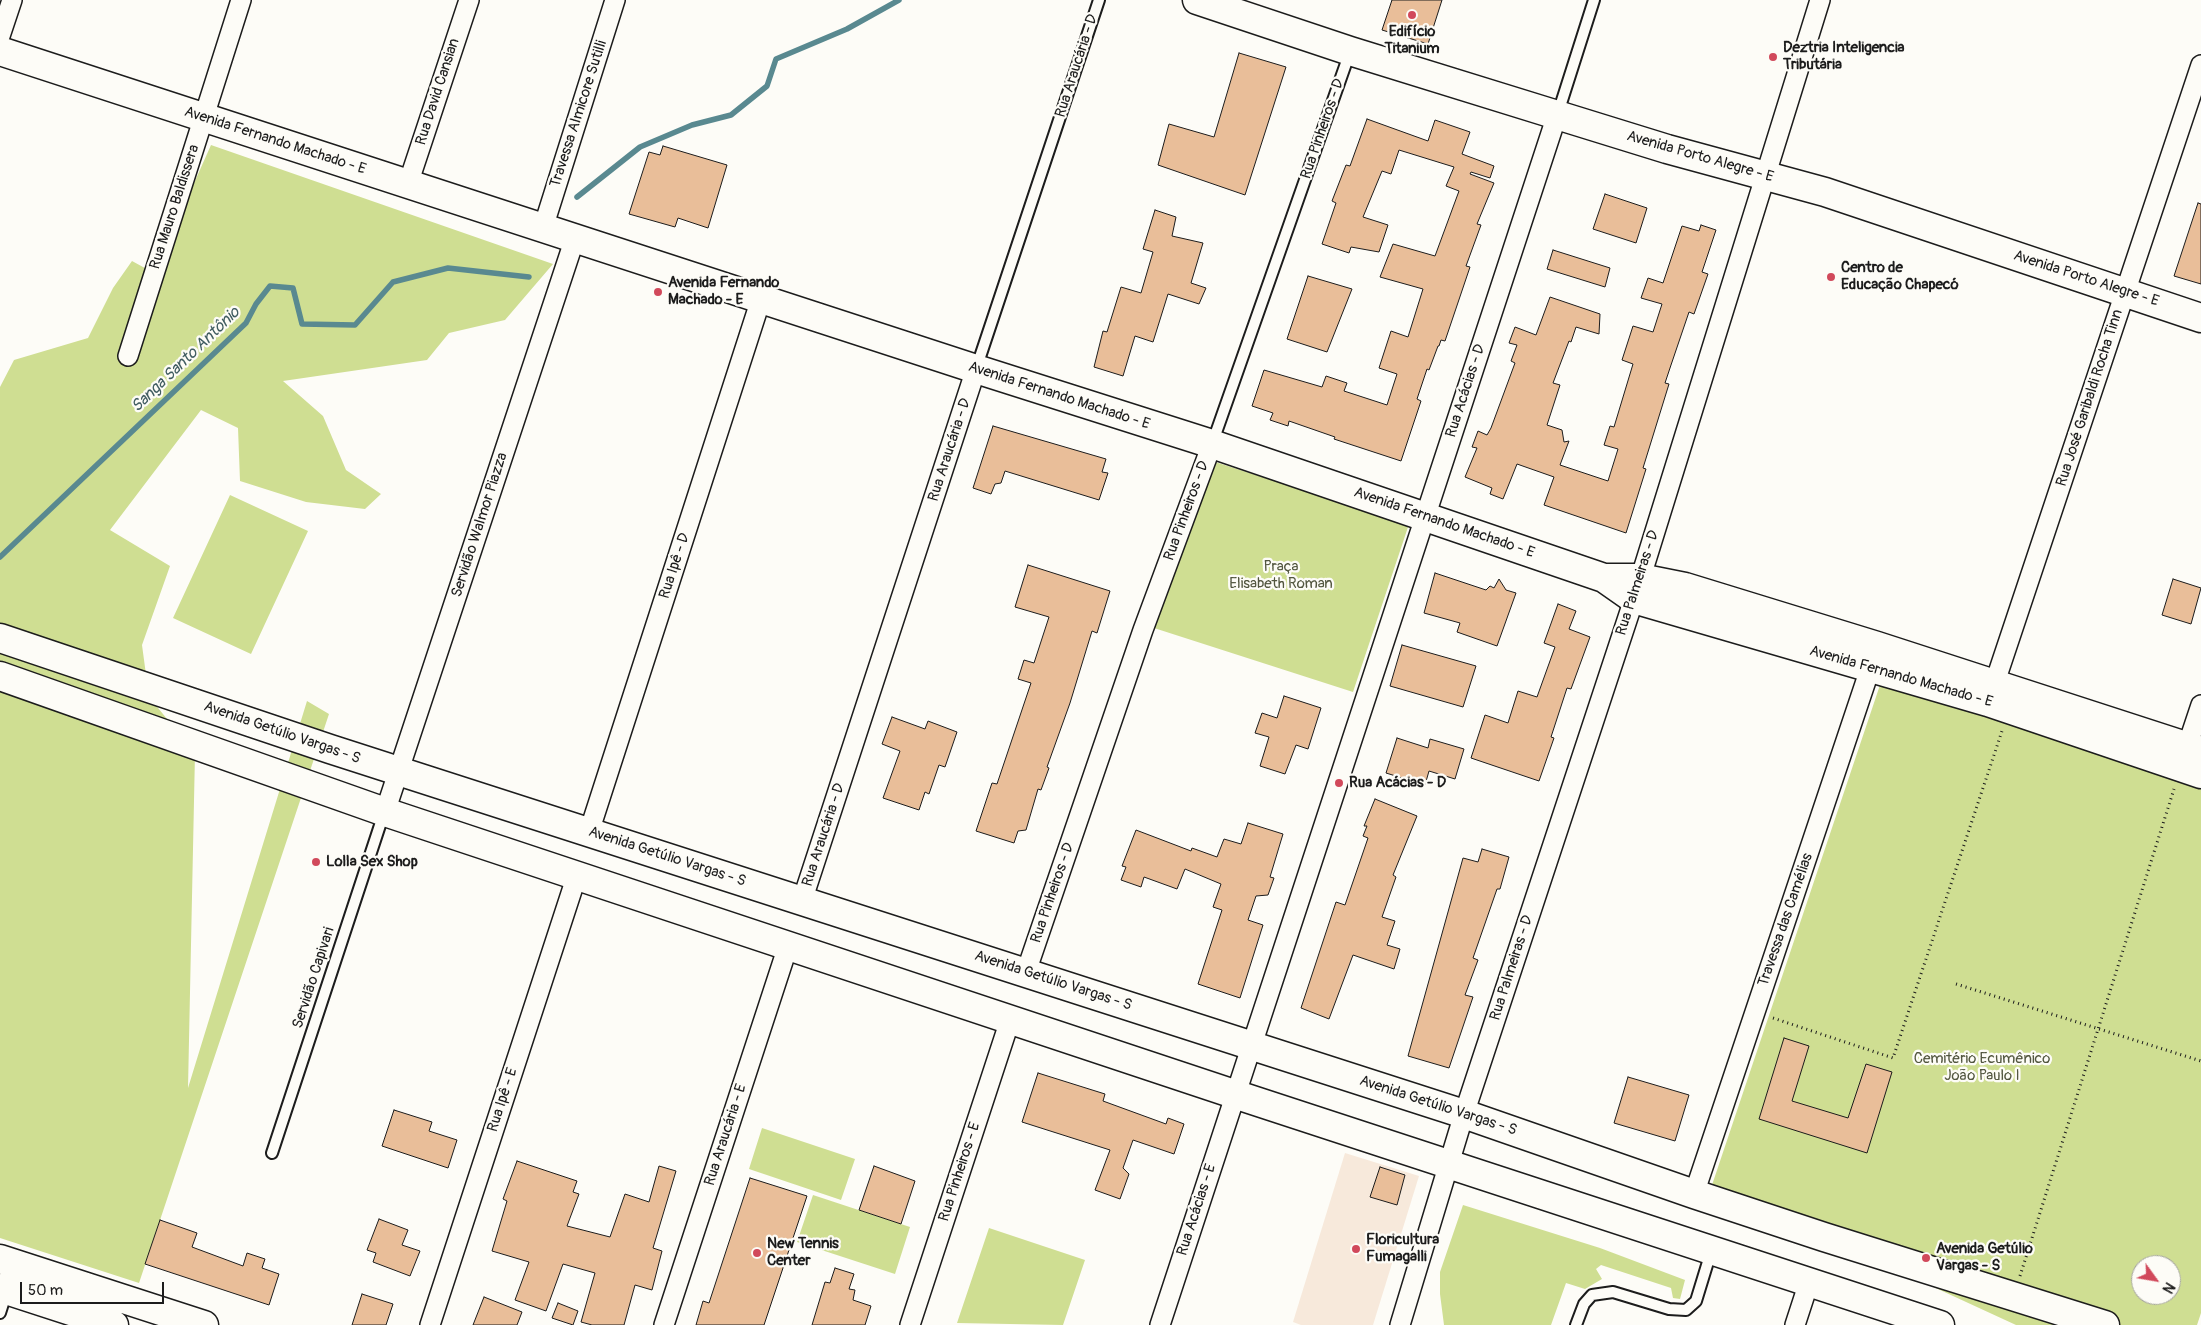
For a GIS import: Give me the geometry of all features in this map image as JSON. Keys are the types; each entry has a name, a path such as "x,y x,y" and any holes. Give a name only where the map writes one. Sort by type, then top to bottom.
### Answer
{"street":[{"path":"0,36 12,0"},
{"name":"Rua Mauro Baldissera","path":"128,356 241,0"},
{"name":"Rua David Cansian","path":"408,184 469,0"},
{"name":"Travessa Almicore Sutilli","path":"542,228 615,0"},
{"name":"Avenida Porto Alegre - E","path":"1197,0 1350,51 1667,149 1825,192 2201,318"},
{"name":"Rua Palmeiras - D","path":"1400,1325 1448,1163 1637,588 1820,0"},
{"name":"Avenida Fernando Machado - E","path":"0,51 1212,444 1604,578 1873,657 1997,699 2193,760"},
{"name":"Rua José Garibaldi Rocha Tinn","path":"1997,699 2125,292 2201,65"},
{"name":"Rua Acácias - D","path":"1234,1094 1339,783 1557,115"},
{"name":"Servidão Walmor Piazza","path":"385,812 575,238"},
{"name":"Rua Ipê - D","path":"589,832 761,299"},
{"name":"Rua Araucária - D","path":"802,901 976,369"},
{"name":"Rua Pinheiros - D","path":"1026,972 1140,639 1212,444"},
{"name":"Avenida Getúlio Vargas - S","path":"0,638 398,772 1251,1044 1464,1114 1694,1194 2105,1325"},
{"name":"Travessa das Camélias","path":"1694,1194 1873,657"},
{"path":"0,676 316,786 385,812 1234,1094 1940,1325"},
{"path":"2193,760 2201,705"},
{"name":"Rua Ipê - E","path":"430,1325 577,876"},
{"name":"Rua Araucária - E","path":"664,1325 788,946"},
{"name":"Rua Pinheiros - E","path":"910,1325 1010,1020"},
{"name":"Rua Acácias - E","path":"1160,1325 1234,1094"},
{"path":"0,1259 107,1313"},
{"path":"1795,1325 1809,1282"},
{"path":"2,1297 204,1325"}],"lane":[{"name":"Rua Araucária - D","path":"976,369 1099,0"},
{"name":"Rua Acácias - D","path":"1557,115 1594,0"},
{"name":"Rua Pinheiros - D","path":"1212,444 1350,51"},
{"name":"Servidão Capivari","path":"272,1153 385,812"},
{"path":"1576,1325 1584,1304 1592,1296 1613,1292 1669,1309 1686,1310 1696,1301 1711,1251"}],"path":[{"path":"1755,1012 1893,1058 1997,699"},
{"path":"2013,1296 2098,1028 2193,760"},
{"path":"1956,984 2201,1061"}],"shaded area":[{"name":"Floricultura Fumagalli","path":"1345,1153 1419,1176 1373,1325 1301,1325 1293,1322"}],"green space":[{"path":"211,145 553,264 505,320 449,333 427,360 283,381 323,416 346,470 381,494 365,509 306,502 240,481 238,428 201,410 110,530 170,566 142,645 149,697 195,753 188,1088 307,701 329,714 139,1283 0,1238 0,387 14,360 88,338 113,288 132,261 154,273"},
{"name":"Praça Elisabeth Roman","path":"1209,460 1409,524 1353,692 1154,628"},
{"path":"230,495 308,531 251,654 173,618"},
{"name":"Cemitério Ecumênico João Paulo I","path":"1881,682 2201,789 2201,1313 2197,1325 2016,1325 1712,1185"},
{"path":"762,1128 855,1159 841,1200 749,1169"},
{"path":"813,1195 910,1227 895,1274 797,1242"},
{"path":"1463,1205 1600,1248 1685,1280 1680,1299 1673,1298 1671,1288 1601,1265 1596,1269 1602,1279 1585,1289 1566,1283 1551,1325 1444,1325 1440,1294 1440,1272"},
{"path":"989,1228 1085,1260 1063,1325 957,1323"}],"building":[{"name":"Edifício Titanium","path":"1392,0 1442,0 1428,44 1382,30"},
{"path":"1239,53 1286,67 1245,195 1158,165 1169,124 1214,137"},
{"path":"1367,119 1428,141 1435,120 1470,132 1462,154 1494,166 1490,178 1471,172 1470,174 1494,183 1477,224 1481,225 1466,266 1470,267 1445,341 1441,340 1429,370 1427,369 1417,399 1421,401 1401,461 1334,439 1335,437 1289,421 1288,426 1270,420 1273,413 1252,406 1264,370 1322,387 1326,376 1347,383 1344,391 1387,405 1397,374 1379,368 1391,331 1408,337 1423,289 1380,277 1393,244 1435,256 1459,191 1446,186 1454,167 1399,150 1391,174 1382,171 1363,217 1388,225 1379,252 1351,247 1349,253 1322,244 1336,203 1332,201 1346,165 1350,166"},
{"path":"663,146 727,165 708,228 678,218 675,227 629,214 649,152 660,155"},
{"path":"1605,194 1647,208 1636,243 1593,229"},
{"path":"2198,203 2201,204 2201,284 2174,276"},
{"path":"1155,210 1176,217 1172,236 1203,243 1191,283 1206,288 1199,304 1168,294 1153,342 1135,336 1123,376 1094,367 1103,331 1107,332 1121,287 1141,293 1153,252 1143,249"},
{"path":"1701,225 1716,230 1702,272 1708,274 1694,314 1689,312 1665,383 1669,384 1643,468 1646,469 1626,533 1544,505 1554,477 1517,464 1503,499 1490,494 1492,488 1465,477 1477,448 1472,447 1478,431 1487,435 1491,428 1515,363 1511,361 1517,345 1509,343 1515,327 1536,335 1550,297 1600,314 1599,334 1576,327 1571,342 1569,341 1553,383 1560,385 1547,425 1562,430 1564,442 1569,441 1560,465 1608,481 1618,449 1604,445 1610,426 1614,427 1633,364 1622,360 1633,326 1653,332 1662,304 1641,298 1648,278 1663,283 1682,226 1699,231"},
{"path":"1553,250 1610,268 1605,287 1547,269"},
{"path":"1308,276 1352,289 1327,352 1287,339"},
{"path":"993,426 1106,459 1102,472 1108,473 1099,500 1005,471 1001,483 995,484 991,494 973,488"},
{"path":"1028,565 1110,591 1097,633 1092,631 1070,703 1047,767 1049,768 1041,790 1038,789 1026,830 1018,831 1014,843 976,831 992,783 997,784 1031,683 1018,679 1024,660 1034,663 1049,617 1015,607"},
{"path":"1435,573 1486,590 1490,586 1494,588 1499,579 1506,590 1516,593 1497,646 1457,632 1460,623 1424,613"},
{"path":"2173,579 2201,588 2191,624 2162,615"},
{"path":"1558,604 1576,611 1569,629 1590,637 1571,689 1567,688 1551,737 1554,738 1539,781 1471,758 1485,715 1508,723 1518,691 1537,697 1555,647 1544,643"},
{"path":"1402,645 1476,666 1463,707 1390,686"},
{"path":"1284,696 1321,708 1308,749 1296,745 1285,774 1260,766 1269,737 1255,733 1262,713 1277,718"},
{"path":"892,717 925,729 928,721 957,732 945,767 939,765 929,794 925,792 919,810 883,798 900,751 882,744"},
{"path":"1397,738 1428,748 1430,739 1464,749 1455,779 1429,771 1425,785 1386,773"},
{"path":"1375,799 1417,816 1393,875 1396,877 1382,917 1395,921 1387,945 1400,949 1394,969 1353,955 1329,1019 1301,1008 1336,902 1345,905 1368,838 1363,836 1367,826 1364,826"},
{"path":"1248,823 1283,834 1270,877 1274,878 1268,895 1256,896 1248,920 1263,925 1240,998 1198,984 1222,910 1213,907 1221,884 1185,869 1177,889 1144,877 1141,887 1121,880 1126,867 1122,866 1136,830 1191,851 1192,848 1217,857 1224,839 1241,844"},
{"path":"1482,849 1509,857 1500,889 1497,889 1473,958 1478,960 1465,995 1473,997 1449,1068 1408,1056 1463,858 1478,862"},
{"path":"1784,1038 1809,1046 1792,1101 1848,1118 1866,1064 1892,1072 1867,1153 1759,1119"},
{"path":"1038,1073 1105,1094 1103,1101 1166,1124 1168,1118 1184,1124 1174,1154 1133,1140 1123,1168 1129,1174 1120,1199 1095,1190 1110,1150 1022,1122"},
{"path":"1628,1077 1689,1095 1675,1141 1614,1123"},
{"path":"394,1110 432,1122 429,1131 457,1140 448,1168 382,1146"},
{"path":"517,1161 577,1181 573,1192 579,1194 567,1226 610,1237 625,1194 649,1202 659,1166 676,1171 653,1248 662,1251 652,1290 635,1285 624,1325 592,1325 581,1322 595,1273 563,1264 546,1311 515,1300 529,1262 492,1251 507,1201 503,1199"},
{"path":"874,1166 915,1181 901,1224 859,1210"},
{"path":"1380,1167 1405,1175 1397,1205 1370,1197"},
{"name":"New Tennis Center","path":"750,1178 807,1196 764,1325 696,1325 703,1301 709,1303"},
{"path":"379,1219 408,1230 402,1245 420,1251 410,1276 373,1262 376,1253 367,1250"},
{"path":"160,1220 197,1233 192,1247 243,1266 247,1253 265,1259 262,1268 279,1274 269,1305 145,1264"},
{"path":"835,1268 854,1274 849,1289 855,1290 853,1300 871,1306 865,1325 812,1325 825,1282 830,1283"},
{"path":"362,1294 393,1304 386,1325 352,1325"},
{"path":"484,1297 522,1312 517,1325 473,1325"},
{"path":"558,1303 578,1311 573,1325 552,1318"}],"waterway":[{"name":"Sanga Santo Antônio","path":"577,197 640,147 692,125 731,115 767,86 776,59 847,29 899,0"},
{"name":"Sanga Santo Antônio","path":"0,557 246,323 256,304 270,286 293,288 302,324 355,325 393,282 448,268 529,277"}],"place":[{"name":"Edifício Titanium","path":"1412,15"},
{"name":"Deztria Inteligencia Tributária","path":"1773,57"},
{"name":"Centro de Educação Chapecó","path":"1831,277"},
{"name":"Avenida Fernando Machado - E","path":"658,292"},
{"name":"Rua Acácias - D","path":"1339,783"},
{"name":"Lolla Sex Shop","path":"316,862"},
{"name":"Floricultura Fumagalli","path":"1356,1249"},
{"name":"New Tennis Center","path":"757,1253"},
{"name":"Avenida Getúlio Vargas - S","path":"1926,1258"}]}
